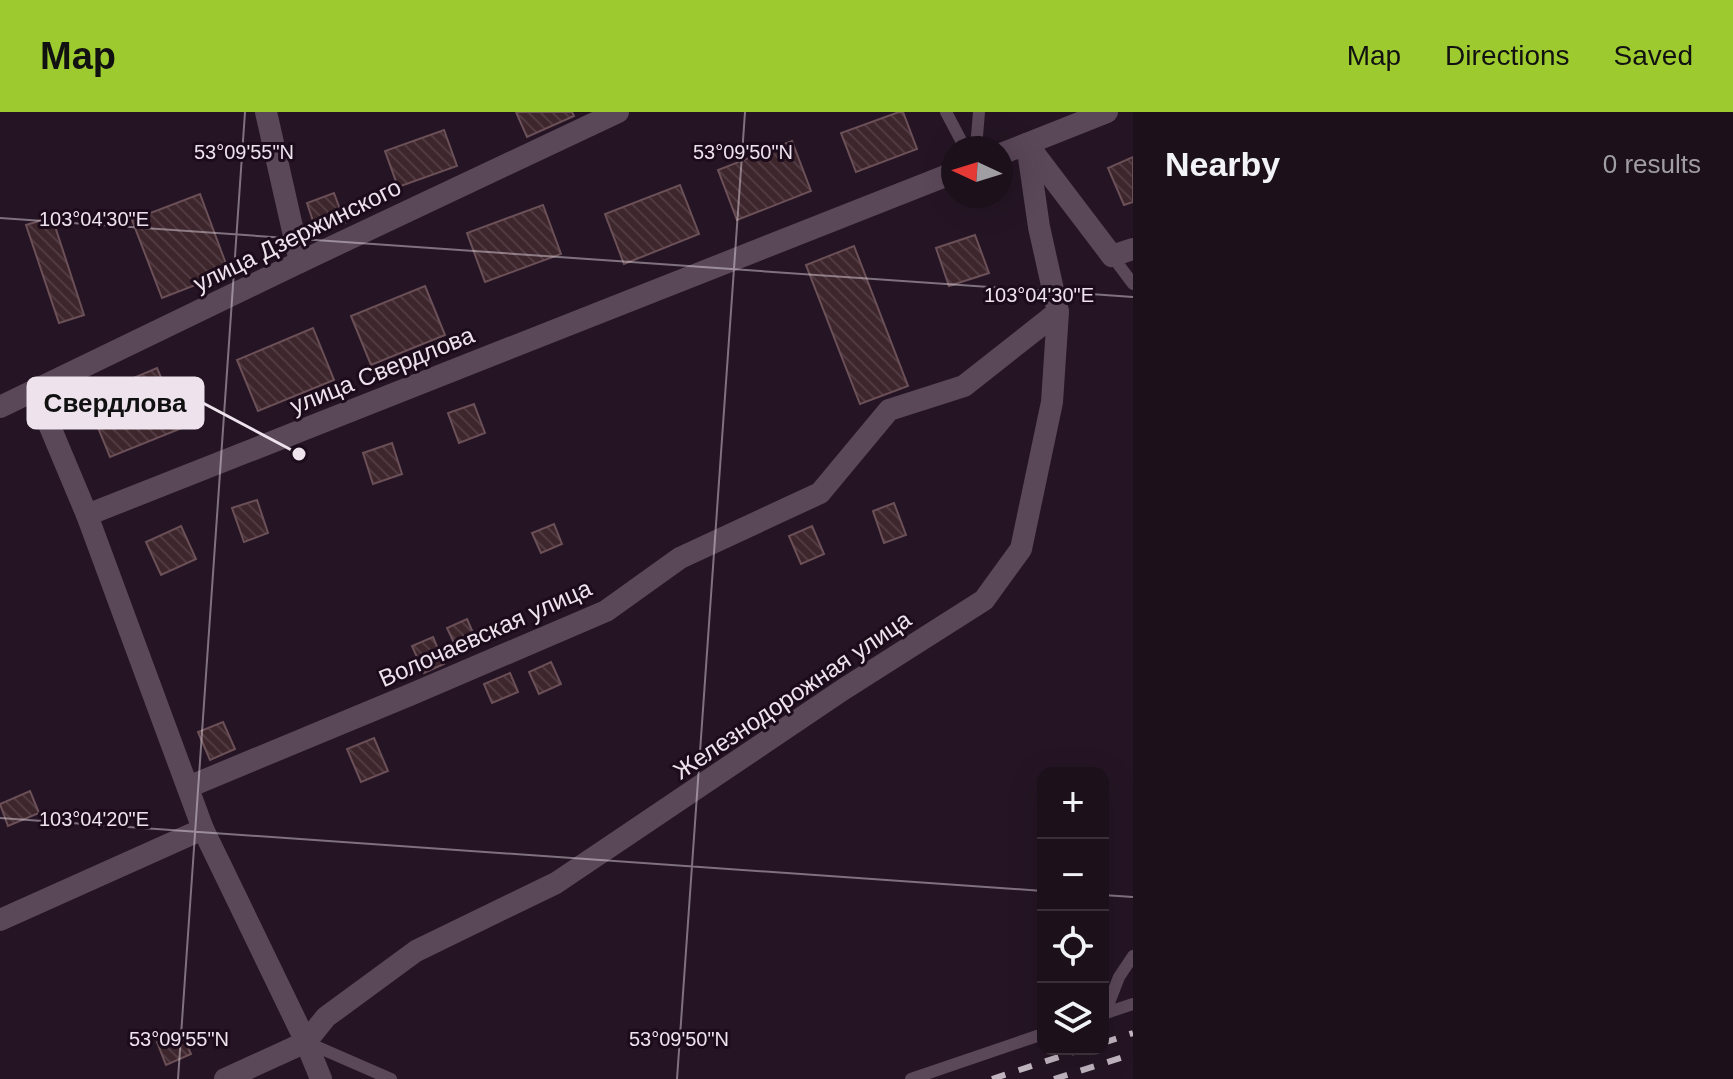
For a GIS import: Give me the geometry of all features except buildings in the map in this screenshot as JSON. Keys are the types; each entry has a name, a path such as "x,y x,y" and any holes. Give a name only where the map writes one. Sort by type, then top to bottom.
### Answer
{"street":[{"path":"266,112 300,262"},
{"name":"улица Дзержинского","path":"0,407 618,112"},
{"path":"1013,149 1107,112"},
{"path":"1027,144 1122,252"},
{"name":"Железнодорожная улица","path":"225,1079 306,1042 326,1017 416,951 556,883 844,689 984,600 1021,549 1052,402 1058,312 1039,227 1027,144"},
{"name":"улица Свердлова","path":"87,515 941,178"},
{"name":"Волочаевская улица","path":"188,787 606,611 680,558 820,493 889,410 964,386 1058,312"},
{"path":"35,391 87,515 203,829 321,1079"},
{"path":"0,920 203,829"}],"lane":[{"path":"946,112 959,136"},
{"path":"977,136 979,112"},
{"path":"1122,252 1133,284"},
{"path":"1109,1001 1119,977 1133,956"},
{"path":"1109,1011 1133,1004"},
{"path":"911,1079 1037,1036"},
{"path":"306,1042 391,1079"}],"railway":[{"path":"1109,1041 1133,1033"},
{"path":"1054,1079 1133,1054"},
{"path":"992,1079 1065,1055"}],"place":[{"name":"Свердлова","path":"299,454"}]}
